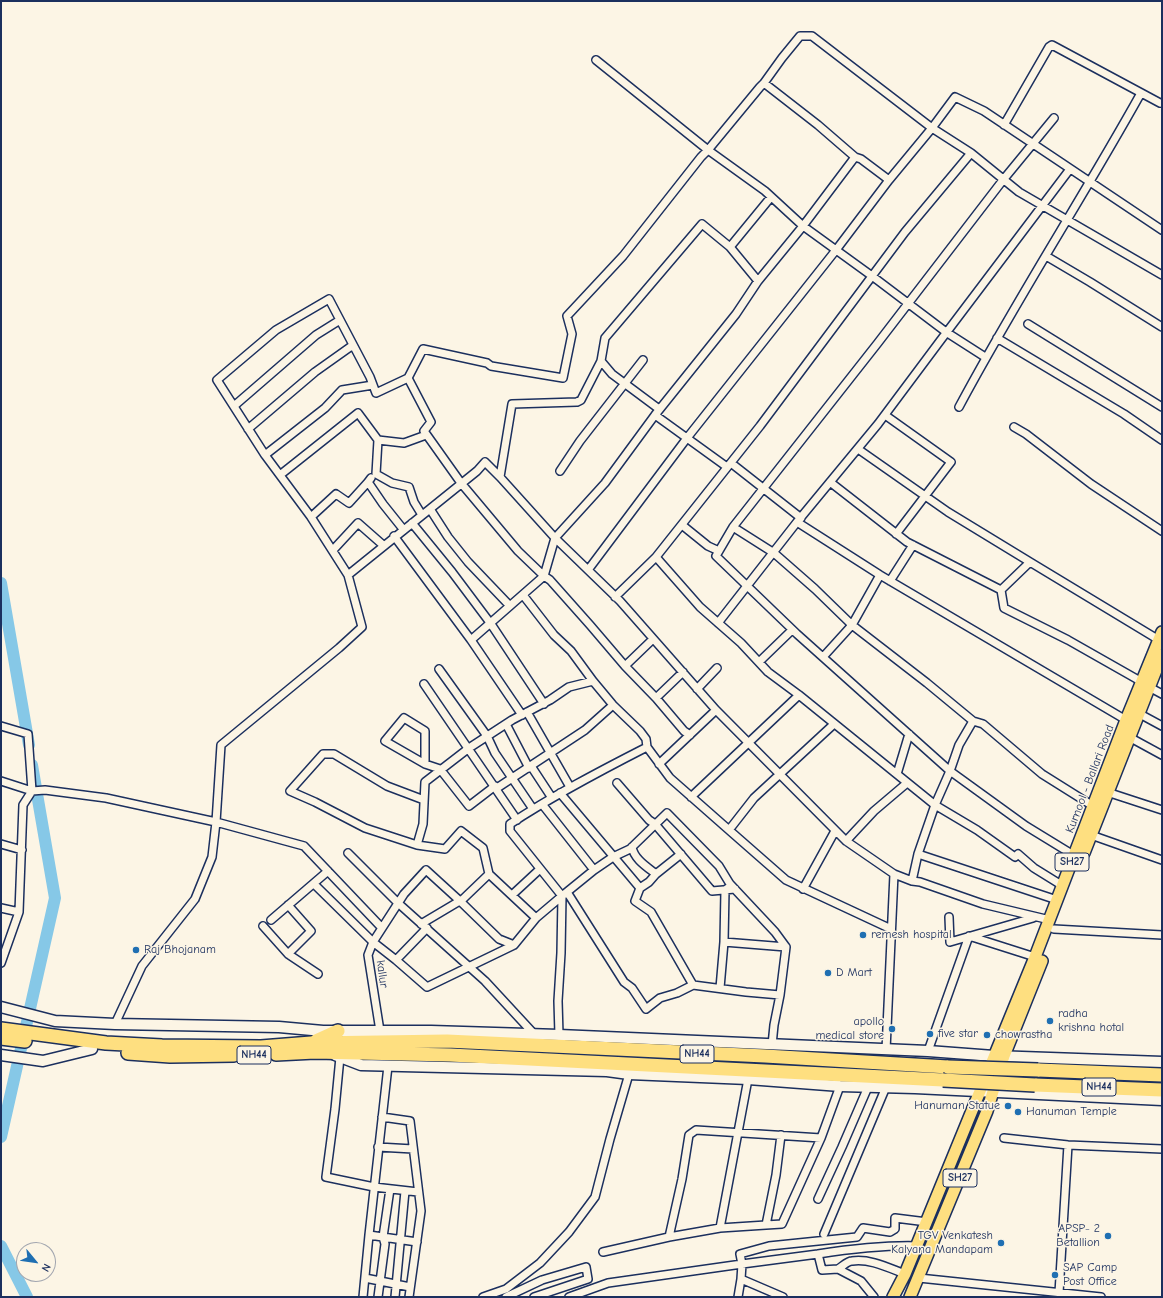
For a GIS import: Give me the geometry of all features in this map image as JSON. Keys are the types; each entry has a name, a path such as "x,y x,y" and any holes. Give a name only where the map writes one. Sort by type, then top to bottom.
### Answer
{"highway":[{"name":"NH44","path":"1,1029 92,1049 170,1056 450,1055 1035,1085 1162,1090"},
{"path":"311,1043 338,1031"},
{"name":"NH44","path":"1,1038 162,1046 261,1047 311,1043 447,1042 765,1056 948,1067 1162,1075"}],"main road":[{"name":"Kurnool - Ballari Road","path":"981,1091 999,1056 1052,924 1091,835 1138,713 1145,684 1160,636"},
{"name":"Kurnool - Ballari Road","path":"999,1056 1035,957 1052,924 1057,900 1126,720 1162,655"},
{"name":"SH27","path":"910,1297 987,1111 993,1092 999,1056"},
{"name":"SH27","path":"893,1297 917,1246 981,1091"}],"street":[{"path":"115,1024 142,966 195,899 212,857 221,745 339,648 362,627 348,575 333,550 265,455 217,380 276,330 329,299 376,393 408,378 423,349 487,363 491,366 563,378 572,334 567,316 623,256 701,156 708,150 764,83 800,36 812,36 932,128 971,153 1019,192 1162,275"},
{"path":"1004,125 1049,47 1052,45 1141,93 1161,102"},
{"path":"596,60 708,150 765,191 803,226 946,332 985,357"},
{"path":"764,83 818,125 855,157 861,159 889,180"},
{"path":"959,407 985,357 1090,182 1141,93"},
{"path":"588,570 687,438 955,97 984,111 1162,230"},
{"path":"1054,118 1003,180 733,527 716,556 792,630 950,771 1026,826 1075,856"},
{"path":"615,597 656,557 729,465 905,232 971,153"},
{"path":"471,640 544,576 555,538 605,483 657,412 736,314 758,281 803,226 855,157"},
{"path":"718,623 774,554 799,520 885,415 1070,169"},
{"path":"730,247 771,197"},
{"path":"500,477 512,404 577,402 581,400 601,361 605,338 702,224 730,247 758,281"},
{"path":"1046,256 1162,327"},
{"path":"234,406 316,335 340,320"},
{"path":"1028,324 1162,407"},
{"path":"997,338 1124,414 1162,440"},
{"path":"248,429 314,372 353,345"},
{"path":"560,471 580,441 643,360"},
{"path":"601,361 612,374 625,383 687,438 764,489 799,520 880,575 1126,720"},
{"path":"408,378 431,422 424,431 426,435 461,483 518,551 550,580 625,666 656,698 679,726 690,735"},
{"path":"265,455 325,408 342,390 373,385"},
{"path":"280,475 358,413 378,440 376,474 349,504 336,494 310,517"},
{"path":"885,415 951,462 896,534"},
{"path":"1014,427 1026,434 1092,484 1162,531"},
{"path":"378,440 404,443 426,435"},
{"path":"858,449 948,512 1030,562 1160,636"},
{"path":"348,575 394,536 477,471 485,462 555,538 615,597 716,710 846,841 894,874 983,904 1036,917 1052,924 1162,935"},
{"path":"376,474 392,483 409,487 414,502 422,515"},
{"path":"368,482 403,530"},
{"path":"830,482 896,534 913,545 1002,590"},
{"path":"430,509 448,537 468,562 510,606"},
{"path":"333,550 358,523 383,545"},
{"path":"412,523 452,572 491,624 544,704"},
{"path":"682,524 708,546 719,551"},
{"path":"733,527 774,554 815,589 852,625 973,721 983,724 1042,774 1093,806"},
{"path":"394,536 524,714 550,753 570,787"},
{"path":"890,581 913,545"},
{"path":"656,557 700,607 741,643 768,672 799,695 935,805 978,830 1015,857 1018,854 1034,868 1063,886"},
{"path":"1002,590 1030,562"},
{"path":"823,657 852,625 880,575"},
{"path":"1002,590 1004,608 1068,640 1162,694"},
{"path":"523,595 554,635 571,651 593,681 640,731 646,739 647,747 670,778 786,880 891,929"},
{"path":"759,662 792,630"},
{"path":"625,666 653,639"},
{"path":"439,668 488,736 495,753 533,809"},
{"path":"697,689 717,668"},
{"path":"656,698 683,672"},
{"path":"417,845 423,824 425,782 469,748 506,724 544,704 569,687 593,681"},
{"path":"424,684 496,787 517,820"},
{"path":"691,797 749,744 799,695"},
{"path":"426,764 425,731 404,718 385,741 426,764 440,769 469,806 585,730 614,705"},
{"path":"659,764 716,710"},
{"path":"1138,713 1162,726"},
{"path":"912,881 918,854 935,805 950,771 959,745 973,721"},
{"path":"506,724 530,767 552,798"},
{"path":"729,830 754,798 834,724"},
{"path":"1,726 28,734 32,791 24,805 19,912 1,963"},
{"path":"897,774 909,734"},
{"path":"1129,737 1162,755"},
{"path":"647,747 570,787 533,809 510,824 510,831 540,869 564,894 624,982 632,988 646,1009 660,998 677,993 693,984 746,992 780,995"},
{"path":"424,800 387,786 334,754 323,754 290,791 365,828 417,845 445,849 461,831 483,848 489,874 536,918"},
{"path":"1,781 32,791 45,790 106,798 216,822 304,846 382,928"},
{"path":"617,783 649,820 656,824 712,891 730,888"},
{"path":"846,841 874,811 907,783"},
{"path":"1107,792 1162,810"},
{"path":"560,793 640,888"},
{"path":"542,804 594,870"},
{"path":"314,884 373,942 427,986 514,945 536,918 594,870 613,857 632,847 667,812 719,866 730,888 775,932 786,947 772,1045"},
{"path":"803,888 835,831"},
{"path":"1091,835 1162,860"},
{"path":"1,844 22,850"},
{"path":"632,847 636,856 656,874"},
{"path":"348,853 398,903 485,981 534,1034"},
{"path":"681,854 640,888 635,901 651,912 693,984"},
{"path":"918,854 1057,900"},
{"path":"512,895 540,869"},
{"name":"kallur","path":"380,1031 368,955 373,942 404,894 426,870 460,901"},
{"path":"271,920 328,871"},
{"path":"396,960 424,926 460,901 489,874"},
{"path":"886,1050 894,874"},
{"path":"720,988 730,888"},
{"path":"559,1035 558,1001 564,894"},
{"path":"460,901 499,939 514,945"},
{"path":"288,905 311,931 288,954"},
{"path":"1,908 19,912"},
{"path":"949,917 950,942 1036,917"},
{"path":"263,926 288,954 318,974"},
{"path":"969,936 1035,957"},
{"path":"928,1051 969,936"},
{"path":"724,942 786,947"},
{"path":"1,1007 55,1021 115,1024 279,1027 323,1031 431,1031 534,1034 928,1051 999,1056 1162,1062"},
{"path":"1,1055 43,1061 92,1049"},
{"path":"418,1192 374,1187 326,1177 335,1109 335,1055 361,1065 607,1071 629,1074 748,1079 840,1086 868,1086 1162,1100"},
{"path":"363,1297 378,1147 388,1066"},
{"path":"483,1297 496,1295 540,1263 569,1232 595,1197 629,1074"},
{"path":"720,1228 748,1079"},
{"path":"603,1252 669,1237 720,1228 782,1224 821,1138 840,1086"},
{"path":"818,1199 868,1086"},
{"path":"824,1234 886,1087"},
{"path":"382,1117 410,1121 421,1211 409,1297"},
{"path":"669,1237 682,1179 689,1135 696,1130 821,1138"},
{"path":"766,1225 776,1176 781,1135"},
{"path":"1004,1138 1068,1145 1162,1149"},
{"path":"1059,1293 1068,1145"},
{"path":"378,1147 413,1150"},
{"path":"378,1297 385,1244 383,1237 390,1189"},
{"path":"395,1297 405,1191"},
{"path":"738,1297 742,1279 740,1254 769,1246 857,1237 863,1228 890,1232 895,1229 895,1218 927,1222"},
{"path":"369,1235 416,1242"},
{"path":"569,1297 608,1283 850,1249 890,1245 917,1246"},
{"path":"818,1254 822,1270 838,1269 850,1261 865,1261 880,1264 905,1274"},
{"path":"506,1297 542,1280 586,1267 588,1279 534,1297"},
{"path":"838,1269 860,1281 874,1297"},
{"path":"365,1278 410,1287"},
{"path":"919,1278 1101,1297"},
{"path":"742,1279 783,1297"}],"waterway":[{"path":"1,583 29,745"},
{"path":"1,1137 55,898 32,765"},
{"path":"1,1246 27,1297"}],"place":[{"name":"remesh hospital","path":"863,935"},
{"name":"Raj Bhojanam","path":"136,950"},
{"name":"D Mart","path":"828,973"},
{"name":"radha krishna hotal","path":"1050,1021"},
{"name":"apollo medical store","path":"892,1029"},
{"name":"five star","path":"930,1034"},
{"name":"chowrastha","path":"987,1035"},
{"name":"Hanuman Statue","path":"1008,1106"},
{"name":"Hanuman Temple","path":"1018,1112"},
{"name":"APSP- 2 Betallion","path":"1108,1236"},
{"name":"TGV Venkatesh Kalyana Mandapam","path":"1001,1243"},
{"name":"SAP Camp Post Office","path":"1055,1275"}]}
